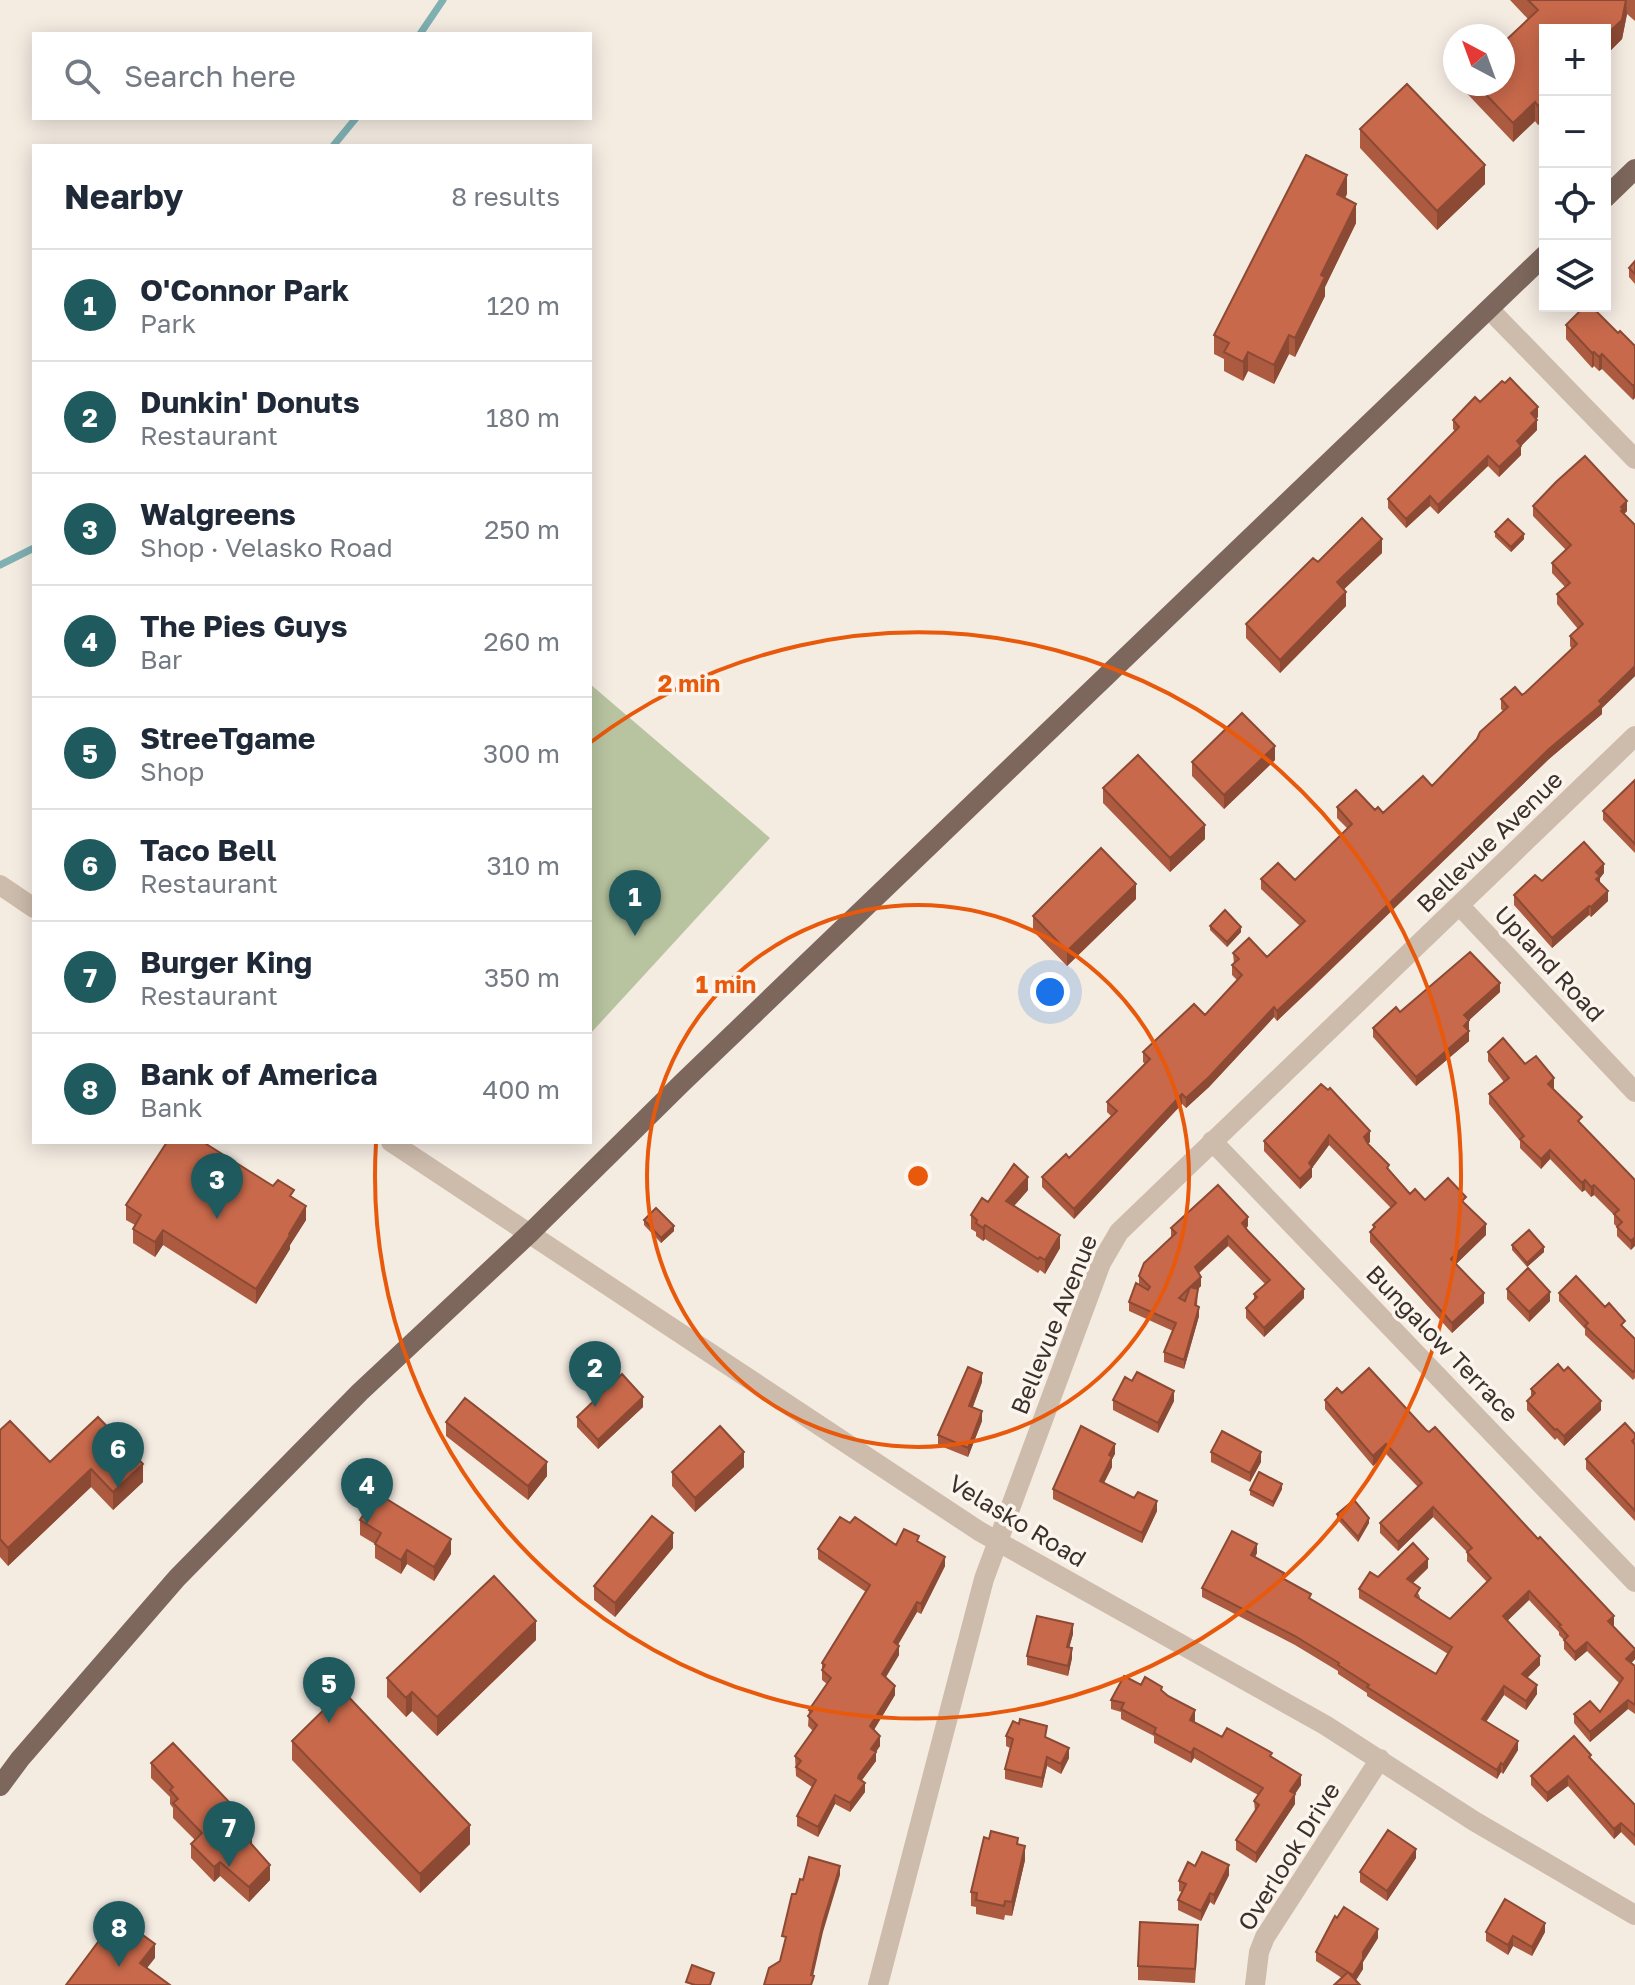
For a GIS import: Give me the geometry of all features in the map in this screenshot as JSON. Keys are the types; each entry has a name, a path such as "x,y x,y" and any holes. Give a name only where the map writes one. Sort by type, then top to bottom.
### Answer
{"main road":[{"path":"1611,192 1635,169"},
{"path":"0,1786 177,1578 357,1396 1539,261"}],"street":[{"path":"1489,309 1635,459"},
{"name":"Bellevue Avenue","path":"878,1985 984,1579 1101,1263 1119,1232 1635,736"},
{"path":"0,885 32,907"},
{"name":"Upland Road","path":"1459,905 1635,1092"},
{"name":"Bungalow Terrace","path":"1212,1141 1635,1582"},
{"name":"Velasko Road","path":"394,1144 998,1541 1325,1725 1474,1821 1635,1915"},
{"name":"Overlook Drive","path":"1255,1985 1259,1952 1265,1937 1380,1759"}],"green space":[{"path":"592,686 770,838 592,1032"}],"building":[{"path":"1528,0 1626,0 1622,20 1611,30 1611,24 1539,24 1539,105 1535,102 1513,123 1487,96 1515,96 1515,32 1538,10"},
{"path":"1407,84 1485,165 1437,211 1360,129"},
{"path":"1306,155 1347,175 1337,194 1356,204 1321,275 1325,277 1295,338 1289,335 1274,365 1248,352 1243,362 1224,352 1229,343 1214,335"},
{"path":"1579,312 1597,312 1618,333 1620,331 1635,346 1635,384 1633,386 1602,354 1599,357 1592,353 1566,325"},
{"path":"1510,378 1538,407 1531,413 1537,420 1517,441 1521,446 1499,467 1488,456 1438,505 1430,496 1406,519 1388,499 1459,427 1453,420 1475,397 1480,402 1502,381 1505,383"},
{"path":"1585,456 1627,501 1621,511 1635,525 1635,666 1599,701 1602,704 1549,749 1312,978 1277,1011 1274,1007 1209,1077 1186,1098 1182,1094 1074,1209 1042,1177 1066,1154 1069,1158 1117,1111 1107,1102 1150,1059 1143,1052 1194,1004 1205,1015 1242,975 1232,965 1239,959 1233,953 1249,938 1267,957 1305,921 1261,879 1278,863 1295,880 1352,824 1337,807 1356,790 1375,810 1378,807 1383,813 1423,776 1432,786 1477,739 1480,732 1508,707 1501,699 1515,687 1522,695 1525,693 1577,644 1570,636 1583,624 1557,594 1570,583 1552,563 1571,545 1533,506"},
{"path":"1362,518 1382,539 1337,582 1346,592 1280,660 1246,624 1313,558 1318,562"},
{"path":"1508,519 1524,534 1511,547 1495,532"},
{"path":"1242,713 1275,746 1224,795 1192,762"},
{"path":"1138,755 1205,825 1170,858 1103,788"},
{"path":"1635,780 1635,844 1603,811"},
{"path":"1584,842 1604,864 1596,872 1600,876 1596,879 1608,891 1552,938 1514,895 1535,875 1542,881"},
{"path":"1101,848 1136,884 1067,951 1033,916"},
{"path":"1225,910 1241,927 1227,942 1210,926"},
{"path":"1470,952 1500,983 1464,1015 1469,1020 1464,1026 1469,1031 1416,1077 1373,1028 1396,1007 1400,1012"},
{"path":"1503,1038 1525,1064 1536,1056 1554,1078 1548,1084 1582,1117 1578,1121 1635,1180 1635,1237 1631,1241 1617,1227 1622,1222 1614,1214 1619,1210 1594,1185 1591,1187 1585,1180 1582,1183 1550,1150 1541,1159 1520,1139 1524,1136 1489,1094 1509,1078 1488,1052"},
{"path":"1321,1084 1328,1090 1330,1088 1370,1131 1364,1137 1368,1144 1389,1165 1387,1168 1410,1194 1415,1189 1425,1200 1448,1178 1466,1197 1462,1201 1486,1224 1451,1259 1484,1293 1452,1323 1370,1232 1375,1227 1373,1225 1396,1203 1329,1135 1309,1163 1312,1167 1300,1179 1264,1141"},
{"path":"166,1144 206,1144 273,1186 278,1180 294,1190 290,1196 306,1206 256,1289 163,1230 155,1242 133,1229 141,1215 126,1205"},
{"path":"1014,1164 1028,1177 1006,1201 1060,1235 1045,1260 1038,1259 985,1225 983,1228 971,1215 982,1198 988,1202"},
{"path":"1218,1185 1248,1217 1242,1223 1248,1231 1304,1289 1264,1328 1246,1308 1257,1297 1254,1294 1270,1280 1228,1236 1195,1267 1201,1277 1190,1287 1198,1289 1195,1305 1199,1307 1184,1360 1164,1352 1176,1323 1129,1302 1136,1283 1148,1290 1150,1287 1139,1276 1144,1263 1176,1233 1171,1228","holes":["1190,1287 1185,1301 1179,1298"]},
{"path":"656,1208 674,1226 661,1238 644,1220"},
{"path":"1529,1230 1544,1247 1527,1263 1512,1245"},
{"path":"1528,1268 1550,1292 1529,1312 1507,1289"},
{"path":"1576,1276 1605,1307 1609,1303 1625,1321 1621,1325 1635,1339 1633,1372 1585,1326 1588,1323 1559,1293"},
{"path":"1558,1364 1564,1371 1568,1367 1601,1401 1564,1436 1527,1401 1535,1393 1531,1389"},
{"path":"968,1367 982,1373 969,1406 982,1411 968,1448 938,1435"},
{"path":"1369,1368 1426,1430 1429,1432 1435,1427 1614,1616 1608,1621 1635,1649 1626,1659 1635,1666 1635,1705 1628,1700 1590,1732 1574,1714 1590,1701 1600,1712 1623,1678 1587,1642 1575,1652 1564,1640 1568,1636 1561,1625 1529,1591 1503,1616 1540,1656 1522,1674 1537,1685 1526,1701 1504,1686 1482,1719 1518,1741 1497,1770 1367,1687 1369,1685 1339,1663 1295,1636 1202,1588 1232,1531 1257,1544 1251,1555 1284,1573 1282,1578 1311,1594 1309,1598 1436,1674 1452,1647 1359,1589 1370,1572 1378,1577 1413,1543 1428,1559 1407,1579 1420,1588 1415,1596 1450,1619 1491,1578 1467,1552 1472,1548 1433,1507 1398,1542 1380,1523 1422,1483 1386,1444 1373,1456 1325,1400 1337,1388 1342,1393"},
{"path":"1137,1372 1174,1391 1158,1423 1113,1400 1125,1377 1132,1381"},
{"path":"622,1374 643,1397 598,1440 577,1417"},
{"path":"465,1398 547,1462 528,1486 446,1422"},
{"path":"98,1417 143,1464 113,1492 91,1469 8,1548 0,1539 0,1430 10,1421 50,1462"},
{"path":"1625,1423 1635,1434 1632,1441 1635,1445 1635,1511 1586,1459"},
{"path":"720,1426 744,1452 695,1498 672,1472"},
{"path":"1081,1426 1115,1444 1100,1481 1134,1498 1138,1492 1157,1501 1142,1533 1053,1489"},
{"path":"1222,1431 1261,1452 1250,1473 1211,1452"},
{"path":"1259,1472 1282,1484 1273,1502 1250,1490"},
{"path":"377,1493 451,1539 434,1567 407,1550 401,1560 375,1544 381,1533 360,1520"},
{"path":"1354,1500 1369,1518 1358,1537 1337,1514"},
{"path":"652,1516 673,1533 615,1603 594,1586"},
{"path":"840,1517 850,1523 855,1517 896,1545 904,1529 919,1536 917,1541 945,1557 921,1604 917,1602 894,1642 899,1646 882,1674 895,1686 870,1726 880,1736 871,1749 876,1752 858,1778 865,1783 850,1803 835,1795 818,1827 797,1816 816,1780 796,1767 801,1761 795,1756 817,1725 808,1716 812,1711 809,1710 831,1678 822,1670 825,1665 822,1663 870,1585 818,1549"},
{"path":"494,1576 536,1621 437,1717 412,1692 406,1698 387,1678"},
{"path":"1037,1616 1073,1624 1067,1647 1072,1648 1068,1666 1027,1656"},
{"path":"1124,1676 1141,1685 1145,1677 1162,1687 1161,1690 1168,1696 1195,1710 1190,1720 1222,1737 1227,1728 1272,1753 1270,1756 1301,1775 1290,1791 1295,1794 1256,1853 1236,1840 1259,1805 1254,1801 1263,1788 1194,1748 1191,1753 1154,1733 1156,1728 1121,1709 1124,1703 1111,1700"},
{"path":"343,1691 470,1825 420,1874 292,1741"},
{"path":"1020,1719 1047,1726 1045,1737 1069,1748 1061,1764 1047,1757 1042,1778 1005,1769 1013,1739 1006,1736 1013,1721 1019,1724"},
{"path":"1574,1736 1591,1755 1589,1757 1635,1805 1635,1836 1621,1823 1614,1829 1568,1776 1547,1793 1531,1776"},
{"path":"173,1743 231,1804 228,1807 252,1832 247,1839 270,1865 249,1887 220,1862 214,1867 191,1844 202,1833 173,1803 178,1799 170,1790 173,1787 151,1763"},
{"path":"1388,1830 1416,1849 1387,1891 1360,1872"},
{"path":"991,1831 1018,1838 1017,1844 1025,1846 1012,1902 1005,1901 1004,1906 976,1900 977,1893 971,1892 984,1837 989,1839"},
{"path":"1202,1852 1229,1865 1214,1895 1210,1893 1201,1911 1178,1900 1186,1884 1179,1881 1188,1862 1195,1866"},
{"path":"809,1857 840,1866 823,1922 811,1985 764,1985 769,1968 780,1961 786,1937 782,1936 792,1894 796,1894 800,1879 803,1880"},
{"path":"1505,1899 1545,1923 1532,1947 1513,1936 1508,1945 1486,1932"},
{"path":"1344,1907 1378,1929 1353,1975 1316,1952 1335,1916 1337,1918"},
{"path":"121,1919 155,1944 140,1963 170,1985 66,1985 107,1930 111,1932"},
{"path":"1140,1922 1198,1925 1195,1969 1138,1966"},
{"path":"692,1965 714,1973 710,1985 686,1982"},
{"path":"1348,1972 1360,1985 1334,1985"}],"waterway":[{"path":"421,32 443,0"},
{"path":"335,144 354,120"},
{"path":"0,565 32,549"}],"place":[{"name":"O'Connor Park","path":"635,936"},
{"name":"Walgreens","path":"217,1219"},
{"name":"Dunkin' Donuts","path":"595,1407"},
{"name":"Taco Bell","path":"118,1488"},
{"name":"The Pies Guys","path":"367,1524"},
{"name":"StreeTgame","path":"329,1723"},
{"name":"Burger King","path":"229,1867"},
{"name":"Bank of America","path":"119,1967"}]}
